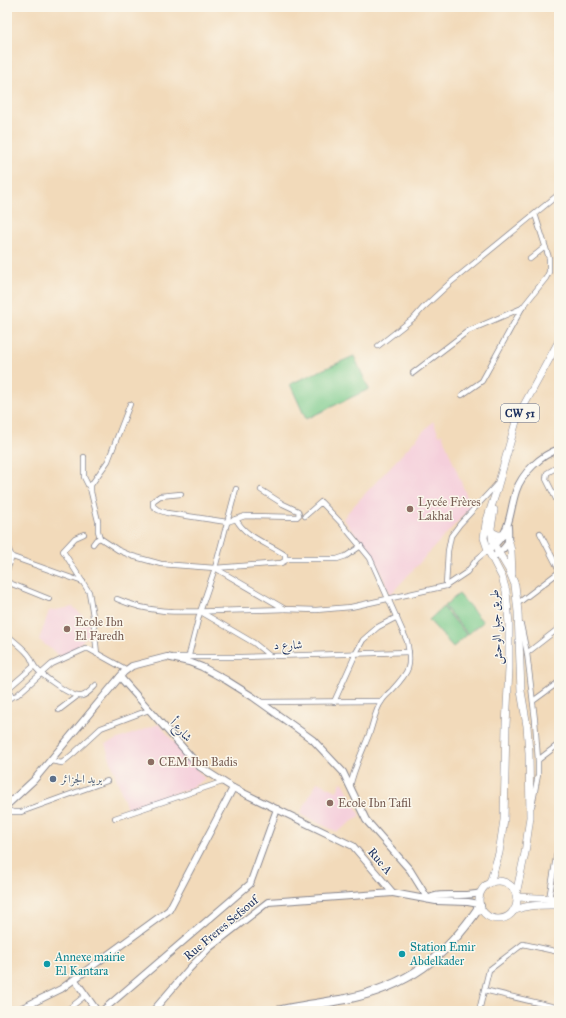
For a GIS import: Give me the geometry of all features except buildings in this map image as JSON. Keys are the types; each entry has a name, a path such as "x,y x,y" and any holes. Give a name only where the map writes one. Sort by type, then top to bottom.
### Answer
{"highway":[{"path":"277,1011 346,999 373,992 395,984 438,957 455,939 479,905"}],"main road":[{"name":"طريق جبل الوحش","path":"490,883 499,853 504,820 509,624 506,591 502,577 492,558 491,548 484,538 486,523 517,418 559,341"},
{"path":"491,548 504,535 516,490 520,482 542,458 559,449"},
{"path":"491,548 491,532 496,492"},
{"path":"508,524 512,576"},
{"path":"491,532 498,535 504,535"},
{"path":"492,558 509,542"},
{"path":"491,548 499,553 512,576 515,585 518,612"},
{"name":"طريق جبل الوحش","path":"516,895 525,853 530,817 529,753 527,726 521,691 518,612"},
{"path":"7,805 34,780 51,761 127,670 132,666 167,657 188,659 226,680 260,702 313,740 343,772 366,820 410,870 428,899"},
{"name":"شارع أ","path":"120,677 200,767 222,782 277,809"},
{"path":"16,1011 46,998 75,980 169,910 233,788"},
{"path":"102,1011 250,884 277,809"},
{"name":"Rue A","path":"277,809 353,846 393,893"},
{"path":"479,905 480,893 482,889 490,883 498,881 512,887 516,895 517,902 513,911"},
{"path":"393,893 436,901 468,902 479,905 488,916 496,919 504,918 523,906 559,905"},
{"name":"Rue Freres Sefsouf","path":"153,1011 209,948 268,902 393,893"},
{"path":"428,899 435,895 467,896 480,893"},
{"path":"516,895 559,899"},
{"path":"75,980 97,1011"}],"street":[{"path":"378,346 415,318 423,308 450,283 559,194"},
{"path":"462,395 482,381 522,308 546,278 549,265 535,214"},
{"path":"530,259 545,247"},
{"path":"414,373 468,331 522,308"},
{"path":"91,492 94,481 108,461 130,404"},
{"path":"84,457 84,477 91,492 98,521 98,532 100,538 118,550 132,556 148,561 177,566 215,568 281,563 286,559 337,559 346,556 361,546"},
{"path":"559,466 547,473 546,476 546,479 559,504"},
{"path":"446,586 448,551 451,536 460,524 499,482"},
{"path":"188,659 200,612 215,568 236,489"},
{"path":"181,494 160,496 153,501 153,506 158,510 167,513 227,522 245,516 297,517 299,515 298,511 283,504 261,490"},
{"path":"305,516 321,502 361,546 374,564 407,641 409,652 410,662 408,670 405,676 381,701 355,766 350,787"},
{"path":"236,519 239,526 263,543 285,555 286,559"},
{"path":"517,604 559,571 540,533"},
{"path":"84,534 76,538 63,551 89,592 97,654"},
{"path":"93,544 100,538"},
{"path":"7,546 10,556 7,570"},
{"path":"117,599 132,606 150,610 178,612 285,608 316,610 351,607 446,586 467,572 477,559 491,548"},
{"path":"10,556 83,582"},
{"path":"215,568 285,608"},
{"path":"7,582 49,599"},
{"path":"200,612 254,643 270,656"},
{"name":"طريق جبل الوحش","path":"518,612 527,653 538,760 538,775 530,817"},
{"path":"334,702 363,640 378,627 397,617"},
{"path":"527,653 559,628"},
{"path":"7,635 29,654 34,666 42,674 76,697"},
{"path":"34,666 11,686 9,690 9,698 17,695 52,664 81,650 89,649 127,670"},
{"name":"شارع د","path":"188,659 409,652"},
{"path":"533,701 559,682"},
{"path":"59,710 76,697 85,695 96,685"},
{"path":"260,702 381,701"},
{"path":"51,761 62,763 101,728 149,710"},
{"path":"538,760 559,744"},
{"path":"7,810 21,812 107,781"},
{"path":"115,818 222,782"},
{"path":"549,899 559,840"},
{"path":"479,1011 489,970 523,944 559,952"},
{"path":"484,990 559,1008"},
{"path":"66,1011 86,995"}],"shaded area":[{"name":"Lycée Frères Lakhal","path":"433,421 439,435 442,434 469,502 472,506 390,595 376,561 343,519"},
{"name":"Ecole Ibn El Faredh","path":"73,607 89,621 92,637 85,638 70,654 60,656 39,640 49,611"},
{"name":"CEM Ibn Badis","path":"159,724 205,779 191,788 127,809 105,744"},
{"name":"Ecole Ibn Tafil","path":"317,782 337,791 341,782 344,784 360,816 337,832 300,814"}],"green space":[{"path":"354,356 369,389 306,419 290,384"},
{"path":"459,594 483,622 468,634 444,606"},
{"path":"443,607 467,635 453,647 429,620"}],"place":[{"name":"Lycée Frères Lakhal","path":"410,509"},
{"name":"Ecole Ibn El Faredh","path":"67,629"},
{"name":"CEM Ibn Badis","path":"151,762"},
{"name":"بريد الجزائر","path":"53,779"},
{"name":"Ecole Ibn Tafil","path":"330,803"},
{"name":"Station Emir Abdelkader","path":"402,954"},
{"name":"Annexe mairie El Kantara","path":"47,964"}]}
